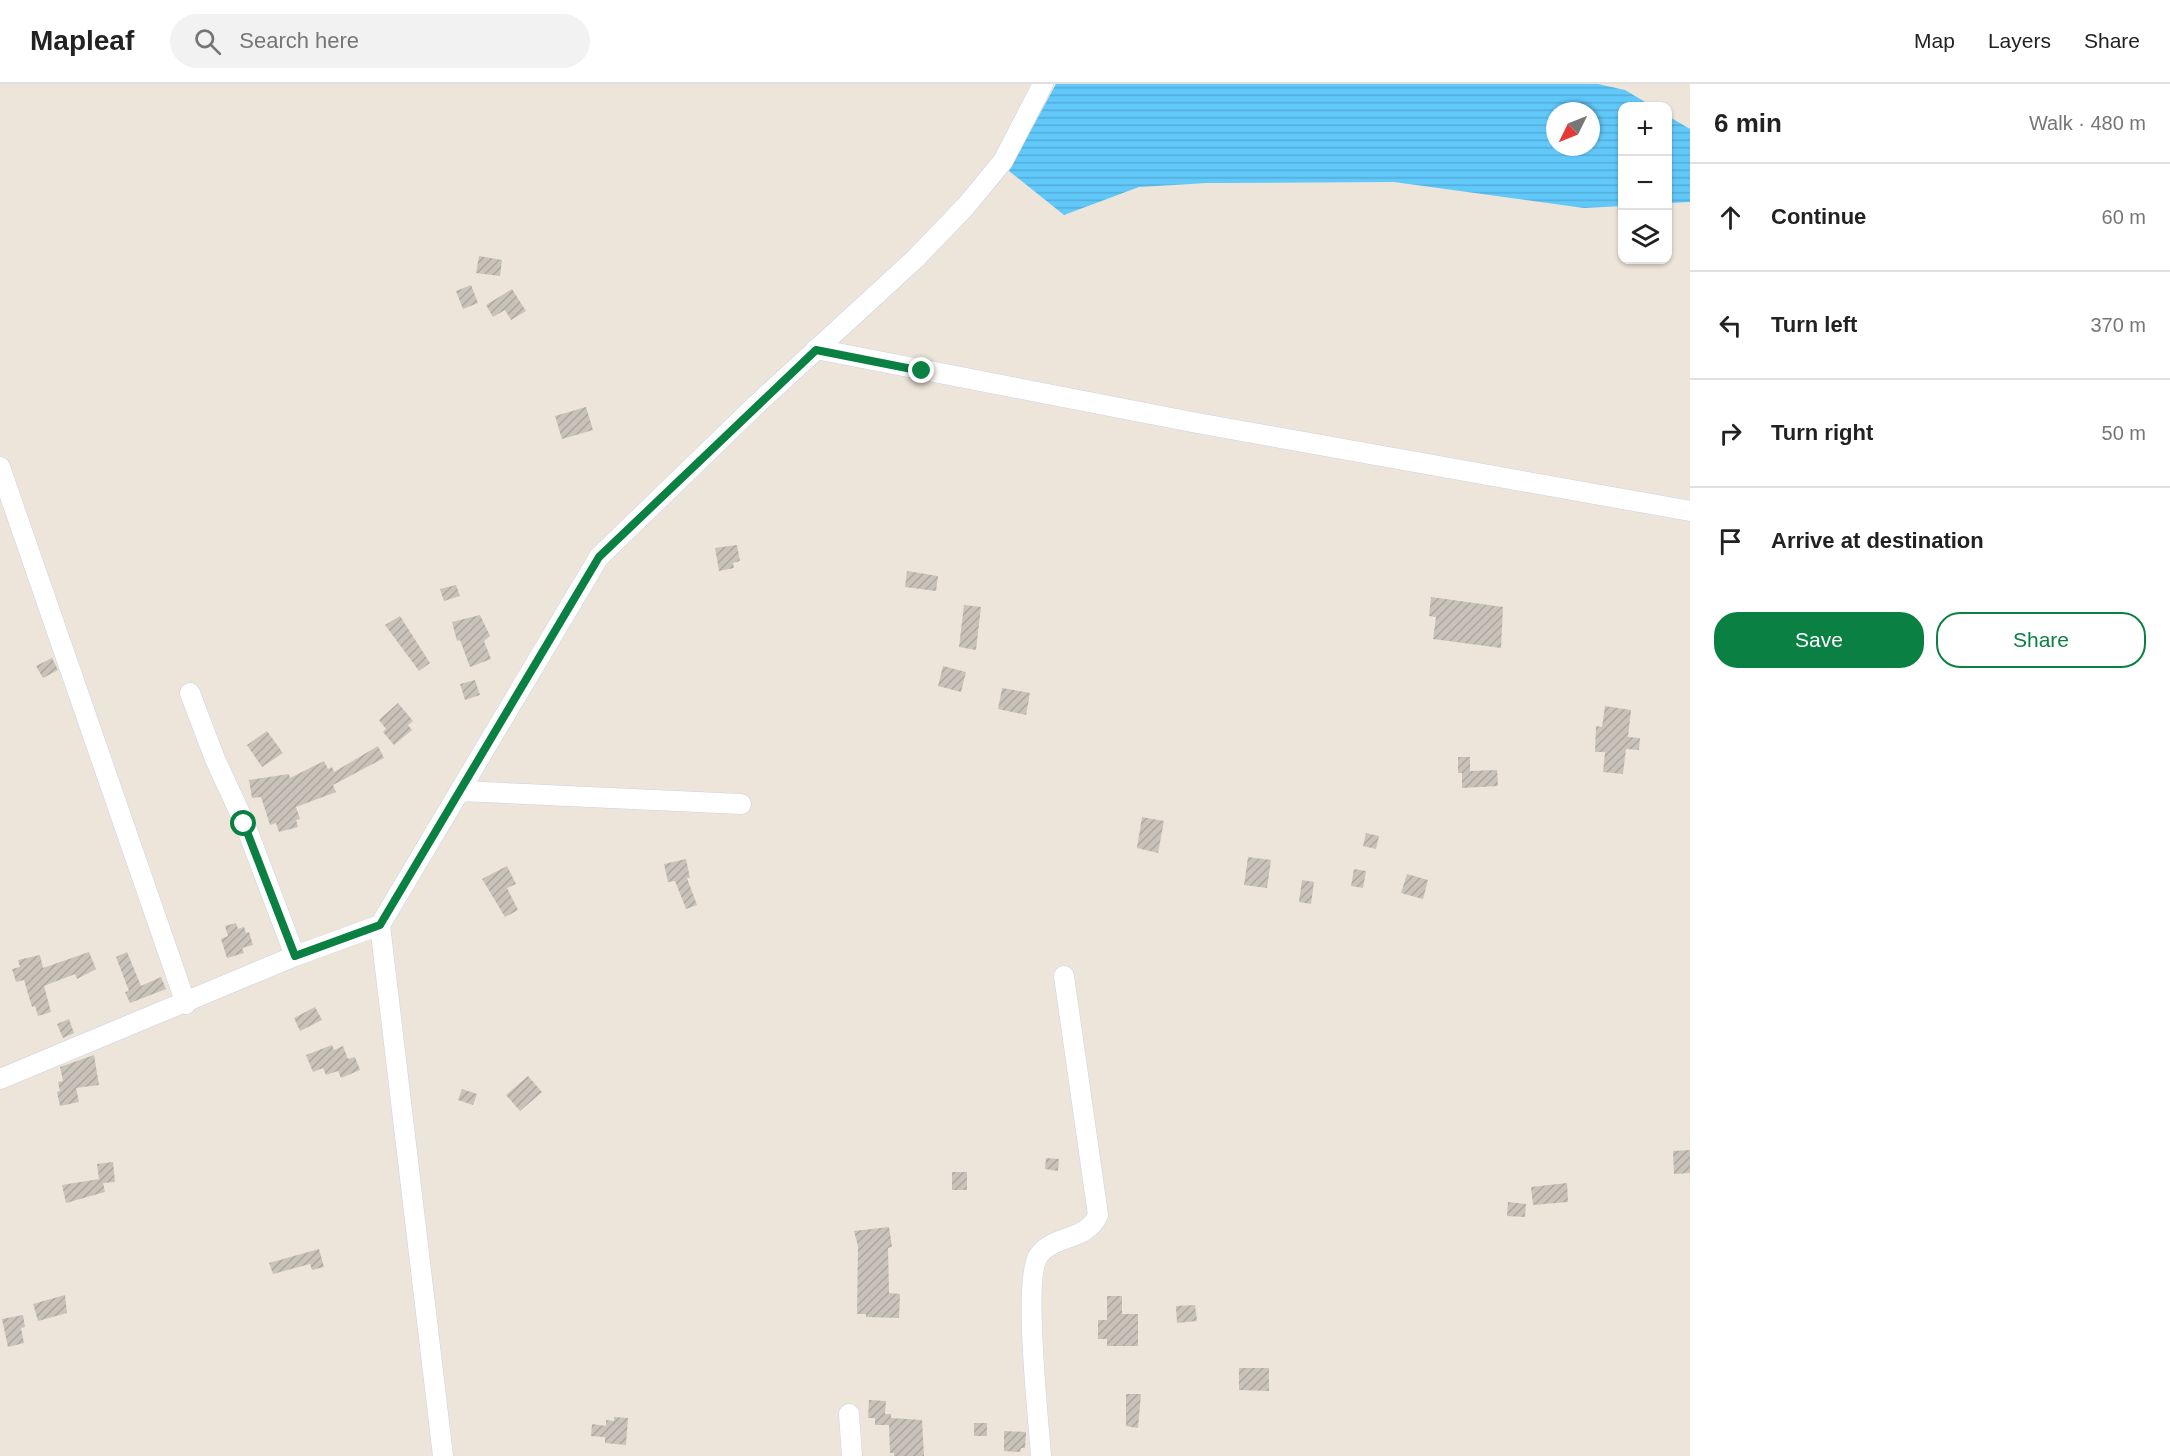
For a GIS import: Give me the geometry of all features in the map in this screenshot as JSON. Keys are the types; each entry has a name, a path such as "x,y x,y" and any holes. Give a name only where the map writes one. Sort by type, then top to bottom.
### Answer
{"street":[{"path":"443,1456 380,925 599,557 915,259 966,206 1003,161 1043,84"},
{"path":"816,350 1186,421 1690,511"},
{"path":"0,467 186,1004"},
{"path":"190,693 295,956"},
{"path":"460,791 741,804"},
{"path":"0,1079 186,1004 295,956 380,925"},
{"path":"1041,1456 1032,1326 1033,1264 1046,1248 1085,1232 1094,1225 1098,1215 1064,976"},
{"path":"849,1414 852,1456"}],"water":[{"path":"1056,84 1598,84 1625,90 1645,102 1618,102 1618,206 1584,208 1394,182 1207,183 1139,187 1064,215 1009,171"},
{"path":"1672,118 1690,129 1690,202 1672,203"}],"building":[{"path":"479,256 502,260 500,276 476,273"},
{"path":"471,285 478,303 463,309 456,291"},
{"path":"512,289 526,311 511,320 505,310 493,317 486,305"},
{"path":"586,407 593,430 562,439 555,416"},
{"path":"737,545 740,561 733,563 734,568 719,571 715,548"},
{"path":"907,571 938,576 936,591 905,587"},
{"path":"456,585 460,596 444,601 440,589"},
{"path":"1431,597 1503,607 1501,648 1433,639 1436,617 1429,616"},
{"path":"964,605 981,607 976,650 959,647"},
{"path":"480,615 490,636 484,641 491,659 470,667 460,640 457,641 452,622"},
{"path":"400,616 430,663 419,671 385,625"},
{"path":"52,658 58,670 43,678 36,666"},
{"path":"943,666 966,672 961,692 938,686"},
{"path":"475,680 480,695 465,700 460,684"},
{"path":"1002,688 1030,693 1026,715 998,709"},
{"path":"398,703 413,721 408,725 412,730 394,745 383,732 386,729 379,720"},
{"path":"1605,706 1631,710 1628,737 1640,738 1639,750 1626,749 1623,774 1603,772 1605,752 1595,752 1596,726 1602,727"},
{"path":"267,731 283,753 262,767 247,745"},
{"path":"378,746 384,758 333,785 336,792 296,807 300,819 296,820 298,827 279,832 276,823 270,825 261,797 252,798 249,780 289,774 290,778 324,761 328,769 332,767 334,772"},
{"path":"1458,757 1470,757 1470,771 1497,770 1498,786 1462,788 1462,773 1458,773"},
{"path":"1142,817 1164,821 1158,853 1137,848"},
{"path":"1366,833 1379,836 1376,849 1363,846"},
{"path":"1248,857 1271,860 1267,888 1244,885"},
{"path":"686,859 690,878 687,878 697,905 686,909 675,881 668,882 664,864"},
{"path":"507,866 516,884 507,888 518,910 505,917 482,879"},
{"path":"1354,869 1366,871 1363,888 1351,886"},
{"path":"1407,874 1428,880 1423,899 1401,893"},
{"path":"1302,880 1314,882 1311,904 1299,902"},
{"path":"236,923 238,929 244,927 246,933 249,932 253,945 242,948 244,953 227,958 221,939 228,936 225,926"},
{"path":"89,952 96,969 77,979 75,974 44,986 51,1012 38,1016 35,1006 32,1007 24,980 16,982 12,969 20,967 18,960 40,955 43,968"},
{"path":"127,952 141,986 161,977 166,989 130,1003 125,992 129,991 116,957"},
{"path":"315,1007 322,1020 300,1031 294,1018"},
{"path":"69,1019 74,1033 63,1038 57,1024"},
{"path":"332,1045 334,1050 343,1046 348,1059 355,1057 360,1070 341,1078 338,1071 326,1075 323,1068 313,1072 306,1055"},
{"path":"94,1055 99,1085 76,1088 79,1102 60,1106 57,1092 60,1091 58,1082 63,1081 60,1067"},
{"path":"528,1076 542,1092 520,1111 506,1095"},
{"path":"462,1089 477,1094 473,1105 458,1100"},
{"path":"1690,1150 1690,1173 1674,1174 1673,1151"},
{"path":"1046,1158 1059,1159 1058,1171 1045,1169"},
{"path":"113,1162 115,1182 103,1183 105,1192 66,1203 62,1185 99,1179 97,1164"},
{"path":"952,1172 967,1172 967,1190 952,1190"},
{"path":"1567,1183 1568,1202 1533,1205 1531,1187"},
{"path":"1508,1202 1526,1204 1525,1217 1507,1216"},
{"path":"889,1227 892,1247 888,1248 889,1293 900,1294 899,1318 866,1317 866,1314 857,1314 858,1246 854,1231"},
{"path":"319,1249 324,1267 312,1270 310,1264 273,1274 269,1263"},
{"path":"65,1295 67,1313 38,1321 33,1304"},
{"path":"1107,1296 1122,1296 1122,1314 1138,1314 1138,1346 1107,1346 1107,1339 1098,1339 1098,1320 1107,1320"},
{"path":"1195,1305 1197,1321 1177,1323 1176,1306"},
{"path":"23,1315 25,1327 21,1328 24,1343 8,1347 2,1319"},
{"path":"1239,1368 1269,1368 1269,1391 1239,1390"},
{"path":"1126,1394 1141,1394 1138,1428 1126,1426"},
{"path":"869,1400 886,1401 885,1414 891,1414 891,1418 922,1420 924,1456 894,1456 894,1453 890,1453 889,1425 875,1425 875,1418 868,1418"},
{"path":"614,1417 628,1418 626,1445 605,1443 605,1437 591,1436 592,1424 606,1426 606,1420 614,1421"},
{"path":"974,1423 987,1423 987,1436 974,1436"},
{"path":"1004,1431 1026,1432 1025,1448 1021,1448 1020,1452 1004,1451"}],"route":[{"path":"244,824 295,956 380,925 599,557 816,350 922,371"}]}
